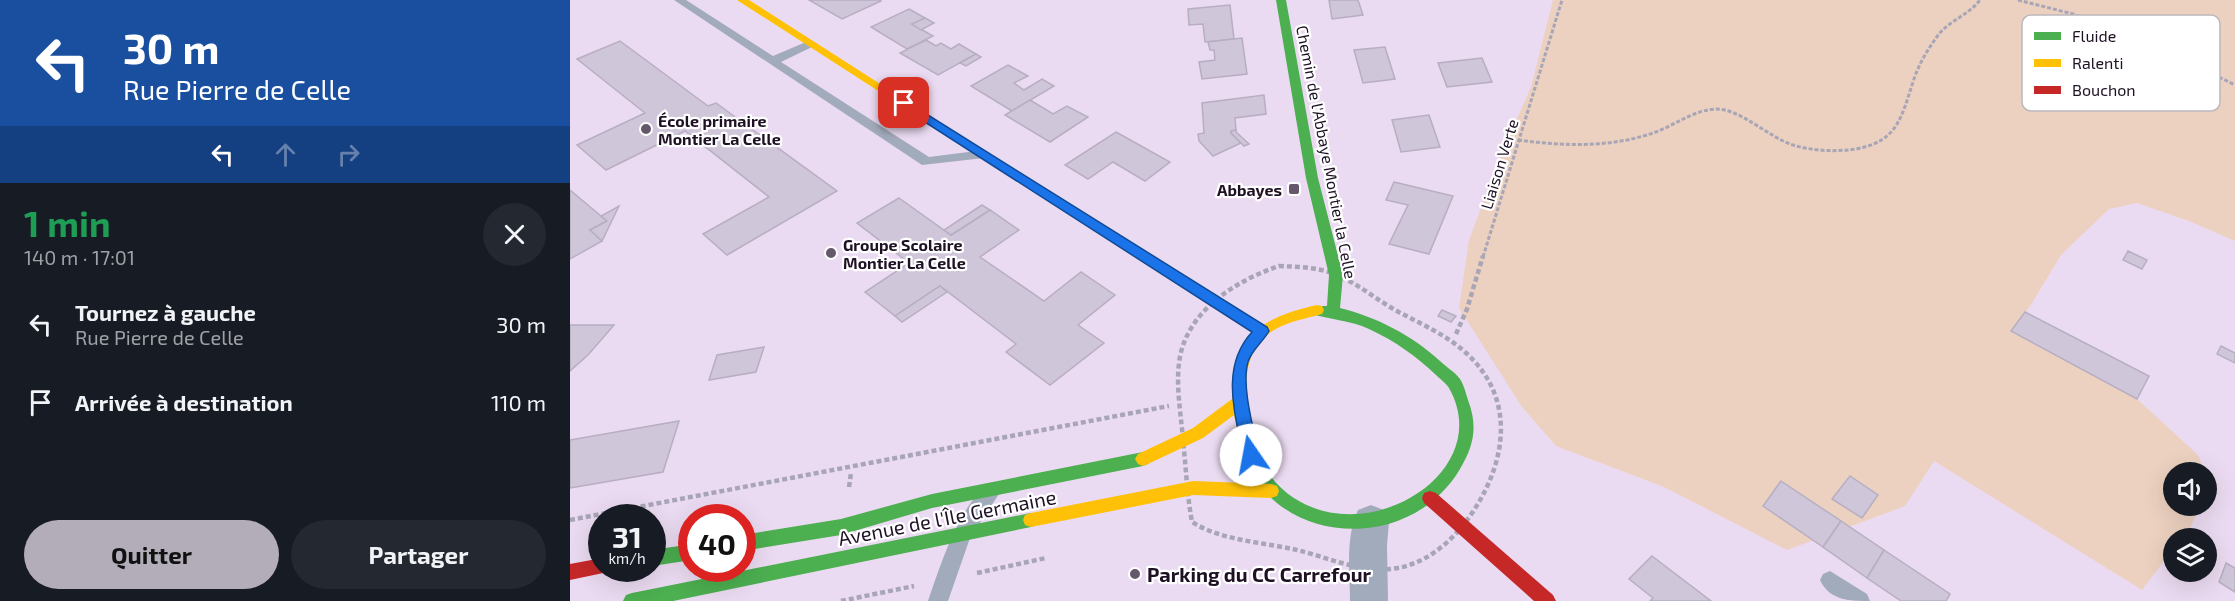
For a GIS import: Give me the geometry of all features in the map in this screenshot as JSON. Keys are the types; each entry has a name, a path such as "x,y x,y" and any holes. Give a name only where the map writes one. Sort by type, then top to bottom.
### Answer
{"street":[{"path":"742,0 1262,331"},
{"name":"Chemin de l'Abbaye Montier la Celle","path":"1281,0 1312,178 1336,275 1334,311"},
{"path":"1317,310 1334,311 1352,316 1429,356 1442,366 1457,384 1466,406 1468,429 1463,455 1450,478 1430,498 1408,511 1371,522 1335,522 1299,510 1271,491 1254,467 1240,402 1240,363 1249,345 1262,331 1279,320 1297,313 1317,310"},
{"name":"Avenue de l'Île Germaine","path":"756,541 841,527 932,501 1148,458 1198,433 1240,402"},
{"name":"Avenue de l'Île Germaine","path":"632,601 1186,489 1271,491"},
{"path":"1430,498 1546,601"},
{"path":"1369,584 1368,545 1371,522"},
{"path":"570,572 588,569"}],"lane":[{"path":"679,0 927,162 984,154"},
{"path":"773,62 810,44"},
{"path":"938,601 961,534 975,511 995,488"},
{"path":"1830,580 1860,601"}],"path":[{"name":"Liaison Verte","path":"1456,334 1467,309 1562,0"},
{"path":"1518,140 1558,145 1595,145 1653,134 1714,109 1738,114 1776,139 1803,148 1831,151 1860,149 1881,144 1892,134 1904,114 1912,79 1921,60 1941,30 1980,0"},
{"path":"2018,0 2076,15"},
{"path":"2220,78 2235,85"},
{"path":"1279,266 1302,267 1336,275 1453,340 1482,369 1496,392 1502,416 1502,445 1493,477 1475,510 1449,541 1430,555 1410,565 1390,569 1369,584 1196,526 1192,522 1186,489 1178,371 1184,339 1198,316 1240,282 1259,272 1279,266"},
{"path":"570,520 1179,404"}],"shaded area":[{"path":"1553,0 2235,0 2235,241 2189,221 2137,203 2109,209 2061,255 2012,331 2137,399 2198,455 2201,462 2163,462 2163,516 2195,516 2190,528 2163,528 2163,562 2142,590 1934,461 1905,506 1787,550 1664,487 1556,446 1522,407 1459,308 1469,240 1501,155 1531,87"}],"building":[{"path":"809,0 880,0 881,1 842,19"},
{"path":"1329,0 1358,0 1363,15 1332,19"},
{"path":"1230,5 1234,39 1205,42 1203,24 1189,25 1188,9"},
{"path":"909,9 925,18 912,24 933,36 907,49 871,27"},
{"path":"925,18 934,23 921,30 912,24"},
{"path":"1242,38 1247,74 1202,79 1199,62 1215,60 1214,50 1210,50 1208,42"},
{"path":"926,40 936,46 941,43 951,49 959,44 976,54 938,75 900,53"},
{"path":"620,41 708,106 716,103 837,191 727,255 703,234 769,197 685,131 606,170 577,145 645,113 577,59"},
{"path":"1385,47 1395,79 1363,83 1354,50"},
{"path":"976,54 981,57 966,66 960,63"},
{"path":"1482,58 1492,82 1447,87 1438,63"},
{"path":"1008,65 1028,76 1014,83 1024,90 1042,79 1054,86 1012,111 971,86"},
{"path":"1264,95 1266,114 1235,118 1236,130 1231,133 1241,143 1213,156 1199,141 1198,134 1204,133 1202,103"},
{"path":"1030,100 1053,114 1067,106 1088,117 1050,142 1005,115"},
{"path":"1429,115 1440,147 1401,152 1392,120"},
{"path":"1236,130 1249,144 1244,146 1231,133"},
{"path":"1116,132 1170,162 1145,181 1113,162 1088,179 1065,165"},
{"path":"1394,182 1453,196 1429,254 1389,244 1408,205 1386,200"},
{"path":"570,190 607,221 590,230 602,241 570,259"},
{"path":"899,198 951,235 990,210 1019,230 980,257 1044,301 1081,272 1115,295 1078,325 1104,343 1050,385 1006,352 1016,344 940,286 895,316 865,292 909,263 857,223"},
{"path":"982,205 990,210 951,235 944,230"},
{"path":"619,206 602,241 590,230 607,221 601,216"},
{"path":"2128,251 2147,260 2142,269 2123,260"},
{"path":"940,286 947,292 902,322 895,316"},
{"path":"1442,310 1456,316 1451,322 1438,316"},
{"path":"2025,312 2149,376 2137,399 2011,331"},
{"path":"570,325 614,325 588,355 570,371"},
{"path":"2221,346 2235,353 2235,363 2217,354"},
{"path":"764,347 756,372 709,380 717,355"},
{"path":"679,421 663,472 570,488 570,440"},
{"path":"1850,476 1878,495 1862,518 1832,499"},
{"path":"1781,481 1841,521 1823,547 1763,506"},
{"path":"1841,521 1884,550 1867,578 1823,547"},
{"path":"1884,550 1950,594 1946,601 1901,601 1867,578"},
{"path":"1652,556 1711,601 1650,601 1653,598 1629,579"},
{"path":"2226,563 2235,568 2235,592 2219,582"}],"traffic: fast":[{"path":"1281,0 1312,178 1336,275 1333,311"},
{"path":"932,121 1262,331"},
{"path":"1251,458 1259,475 1284,500 1299,510 1340,522 1380,520 1416,505 1444,481 1463,451 1467,417 1454,383 1421,352 1384,330 1359,319 1317,310"},
{"path":"756,541 841,527 932,501 1143,459"},
{"path":"632,601 1031,520"},
{"path":"666,556 678,554"}],"traffic: slow":[{"path":"742,0 932,121"},
{"path":"1251,458 1240,409 1240,374 1244,358 1251,343 1268,327 1288,318 1317,310"},
{"path":"1143,459 1198,433 1240,402"},
{"path":"1031,520 1193,488 1271,491"}],"traffic: jam":[{"path":"1430,498 1547,601"},
{"path":"570,572 588,569"}],"place":[{"name":"École primaire Montier La Celle","path":"646,129"},
{"name":"Abbayes","path":"1294,189"},
{"name":"Groupe Scolaire Montier La Celle","path":"831,253"},
{"name":"Parking du CC Carrefour","path":"1135,574"}],"route":[{"path":"904,103 1262,331 1249,345 1240,363 1240,402 1251,455"}]}
